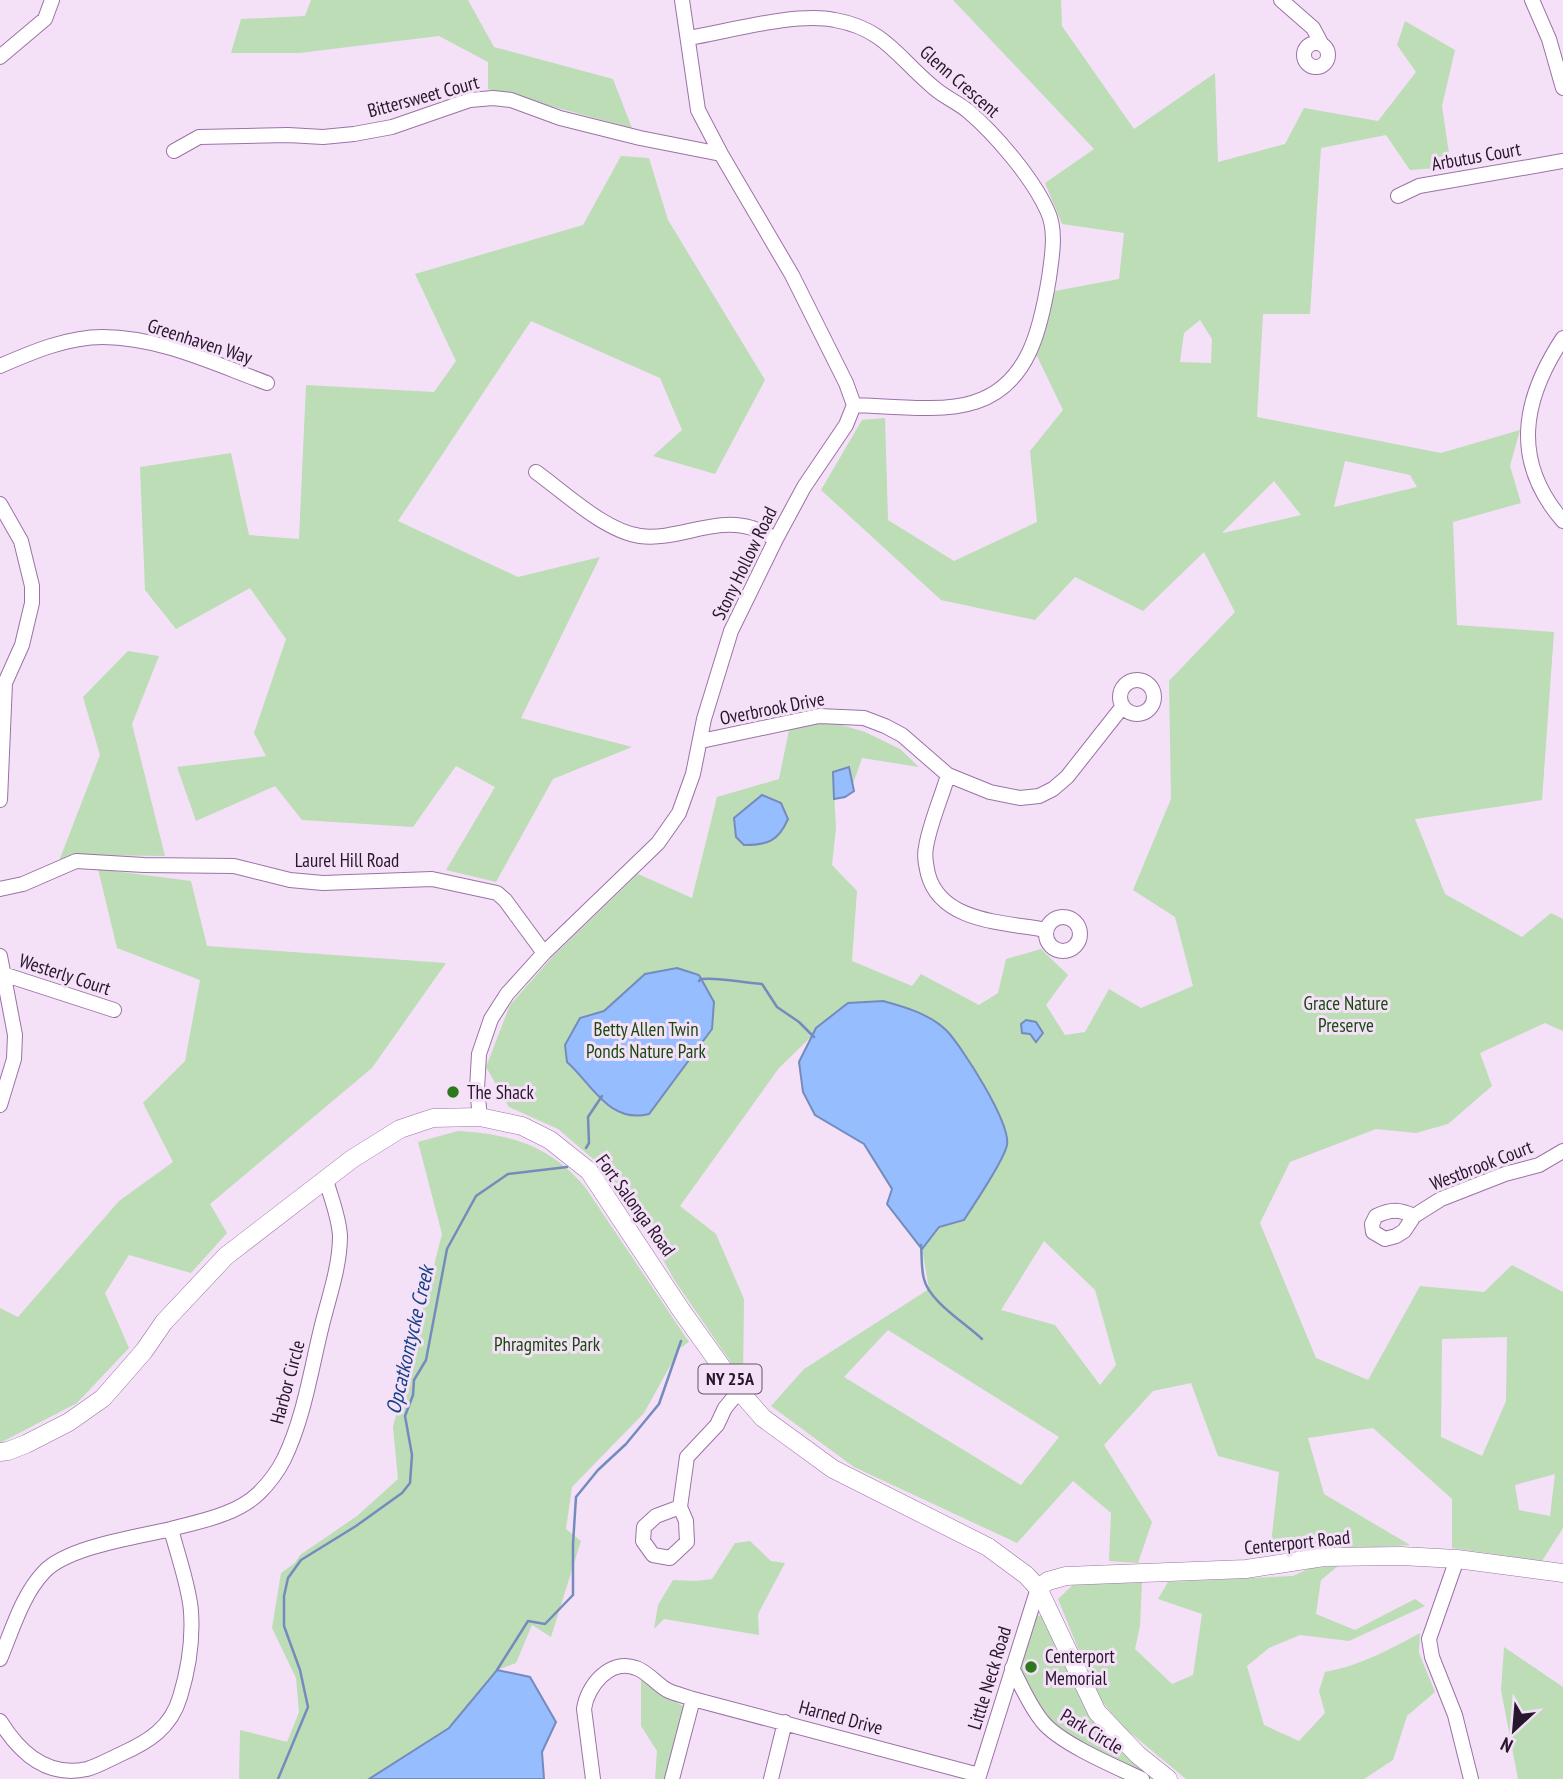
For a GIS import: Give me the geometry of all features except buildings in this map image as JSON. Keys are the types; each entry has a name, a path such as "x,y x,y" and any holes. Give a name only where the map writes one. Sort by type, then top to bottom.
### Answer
{"main road":[{"name":"Fort Salonga Road","path":"0,1452 26,1444 69,1422 103,1398 144,1351 164,1322 226,1256 352,1159 400,1129 433,1118 480,1117 522,1126 550,1140 589,1171 643,1248 681,1310 739,1391 763,1418 833,1469 988,1547 1026,1575 1038,1588"},
{"name":"Centerport Road","path":"1038,1588 1048,1581 1066,1576 1246,1569 1324,1557 1457,1559 1563,1573"},
{"name":"NY 25A","path":"1038,1588 1097,1712 1138,1755 1168,1779"}],"street":[{"path":"0,57 45,19 52,0"},
{"path":"682,0 698,110 792,275 846,383 854,405"},
{"path":"1281,0 1314,28 1321,43"},
{"path":"1532,0 1549,38 1563,88"},
{"name":"Glenn Crescent","path":"689,38 809,17 835,19 864,29 887,41 933,87 965,108 987,127 1014,160 1048,211 1053,246 1045,301 1032,349 1012,379 1001,389 973,403 921,407 854,405"},
{"name":"Bittersweet Court","path":"174,151 199,137 323,137 354,134 392,127 470,100 493,98 511,100 560,118 640,138 721,154"},
{"name":"Arbutus Court","path":"1398,196 1419,186 1563,160"},
{"name":"Greenhaven Way","path":"0,366 30,352 75,340 125,338 156,344 267,383"},
{"path":"1563,338 1540,378 1529,411 1529,444 1535,478 1546,500 1563,521"},
{"name":"Stony Hollow Road","path":"480,1117 477,1090 479,1054 491,1019 507,994 544,953 658,843 683,805 701,741 704,719 731,631 804,487 846,425 854,405"},
{"path":"536,472 606,522 638,536 678,535 726,524 751,527 776,539"},
{"path":"0,504 21,541 32,586 29,624 5,682 0,800"},
{"name":"Overbrook Drive","path":"701,741 818,716 864,718 902,735 948,775 990,792 1020,798 1039,796 1068,777 1123,706"},
{"path":"948,775 926,848 925,863 935,892 949,906 963,914 1046,930"},
{"name":"Laurel Hill Road","path":"0,889 23,884 76,861 234,866 290,880 323,883 432,879 496,893 505,900 544,953"},
{"path":"0,956 15,1035 14,1059 0,1105"},
{"name":"Westerly Court","path":"3,974 114,1010"},
{"name":"Westbrook Court","path":"1414,1216 1441,1199 1505,1174 1539,1165 1563,1151"},
{"name":"Harbor Circle","path":"0,1660 31,1590 43,1572 59,1560 222,1515 257,1495 272,1478 284,1460 293,1438 338,1259 340,1235 326,1180"},
{"path":"680,1507 687,1457 716,1426 725,1408 739,1391"},
{"path":"0,1721 11,1738 35,1761 67,1771 88,1769 147,1743 157,1735 170,1719 180,1699 192,1632 191,1609 171,1529"},
{"path":"1457,1559 1434,1617 1429,1639 1432,1657 1455,1715 1471,1779"},
{"name":"Little Neck Road","path":"979,1777 1038,1588"},
{"name":"Harned Drive","path":"593,1779 584,1709 586,1697 601,1676 609,1670 630,1666 639,1669 667,1690 693,1699 979,1777"},
{"name":"Park Circle","path":"1012,1668 1042,1723 1108,1765 1142,1779"},
{"path":"672,1779 693,1699"},
{"path":"771,1779 785,1722"}],"green space":[{"path":"311,0 468,0 494,47 613,79 632,128 488,89 488,62 439,36 299,53 231,53 241,19 305,16"},
{"path":"953,0 1061,0 1062,26 1134,129 1215,73 1218,162 1285,144 1304,108 1378,121 1416,72 1397,45 1405,21 1455,50 1442,106 1451,167 1410,170 1386,135 1321,148 1310,314 1263,314 1257,417 1441,453 1520,430 1510,466 1521,503 1453,522 1457,625 1554,632 1542,800 1415,819 1445,894 1522,937 1551,913 1563,919 1563,1031 1545,1023 1480,1053 1492,1086 1448,1124 1416,1133 1376,1129 1290,1162 1260,1223 1316,1358 1368,1380 1420,1286 1484,1292 1512,1265 1563,1292 1563,1528 1542,1561 1452,1548 1452,1499 1373,1428 1308,1438 1324,1494 1410,1545 1270,1553 1279,1472 1218,1456 1191,1383 1153,1391 1104,1445 1152,1522 1138,1563 1109,1561 1111,1513 1073,1481 1017,1543 854,1467 771,1406 804,1369 929,1289 922,1249 939,1227 1003,1122 971,1063 817,1028 779,1068 680,1206 716,1234 744,1299 743,1380 599,1164 558,1129 509,1107 486,1067 510,1005 554,955 638,874 692,898 717,797 779,779 789,730 828,721 865,732 900,749 919,767 862,758 853,784 849,767 833,772 836,828 832,865 857,891 852,961 912,986 921,974 979,1005 998,993 1006,959 1041,949 1068,975 1046,1005 1065,1035 1085,1032 1109,989 1141,1008 1193,986 1175,917 1133,890 1171,799 1169,681 1235,612 1204,552 1143,611 1075,577 1035,620 941,600 821,490 862,420 885,418 888,520 954,561 1037,522 1030,451 1063,410 1036,354 1055,291 1119,279 1124,233 1062,224 1045,183 1094,149","holes":["1200,320 1212,339 1211,363 1180,362 1184,333","1345,461 1410,475 1417,487 1334,507","1274,481 1301,515 1223,533","1044,1241 1095,1290 1116,1365 1100,1385 1055,1325 1001,1310","888,1330 1059,1437 1021,1485 844,1377","1507,1337 1506,1401 1482,1456 1441,1437 1442,1339","1555,1474 1550,1516 1519,1510 1515,1485"]},
{"path":"621,156 649,158 668,220 765,380 715,474 653,456 682,430 660,378 531,321 398,521 518,577 600,557 521,718 632,747 553,779 496,882 446,870 495,787 456,766 413,827 302,820 275,786 196,821 177,767 266,756 254,733 286,639 250,588 176,629 145,590 140,467 231,453 249,535 299,539 306,385 434,392 456,361 415,274 583,225"},
{"path":"128,651 159,656 132,724 165,856 76,855 59,861 100,755 83,697"},
{"path":"98,869 191,881 207,946 446,963 372,1068 210,1204 227,1233 191,1273 129,1255 105,1293 129,1348 77,1403 0,1443 0,1308 18,1317 119,1201 173,1162 143,1103 185,1061 200,980 117,948"},
{"name":"Phragmites Park","path":"458,1131 512,1139 543,1152 572,1173 585,1187 689,1342 680,1348 644,1413 572,1487 566,1529 581,1541 551,1637 532,1625 516,1663 497,1670 449,1728 369,1779 239,1779 240,1730 287,1742 299,1712 296,1678 272,1628 281,1573 295,1563 300,1555 357,1516 398,1479 393,1427 442,1234 418,1142"},
{"path":"750,1541 771,1561 785,1563 758,1614 759,1635 664,1619 654,1629 658,1605 673,1580 712,1579 735,1543"},
{"path":"1338,1566 1321,1580 1316,1614 1355,1630 1415,1599 1425,1606 1349,1641 1300,1635 1269,1648 1247,1666 1264,1725 1299,1741 1325,1713 1319,1691 1325,1672 1362,1661 1420,1633 1419,1653 1435,1692 1407,1716 1393,1760 1364,1779 1186,1779 1121,1725 1097,1695 1058,1599 1074,1584 1142,1582 1140,1626 1135,1649 1172,1684 1193,1675 1202,1614 1158,1599 1168,1582 1293,1576 1310,1568"},
{"path":"1047,1614 1072,1673 1164,1779 1147,1779 1046,1722 1018,1671 1034,1617"},
{"path":"1504,1647 1563,1687 1563,1779 1518,1779 1501,1690"},
{"path":"641,1679 684,1707 664,1779 655,1779 657,1751 641,1726"}],"water":[{"path":"849,767 854,791 845,797 834,799 833,772"},
{"path":"762,795 781,803 788,819 780,833 771,841 744,845 736,837 734,818"},
{"path":"677,968 699,975 714,1002 712,1029 649,1114 635,1116 623,1113 602,1100 567,1062 565,1045 580,1018 604,1011 645,974"},
{"path":"883,1001 925,1016 947,1031 994,1103 1006,1134 1005,1152 964,1220 939,1227 922,1249 887,1204 892,1189 864,1144 815,1115 803,1092 799,1062 816,1028 848,1003"},
{"path":"1026,1020 1036,1022 1043,1033 1036,1042 1030,1034 1022,1033 1021,1024"},
{"path":"497,1670 530,1677 556,1722 542,1752 544,1779 369,1779 449,1728"}],"waterway":[{"name":"Opcatkontycke Creek","path":"699,981 716,979 762,984 777,1007 799,1022 814,1037"},
{"name":"Opcatkontycke Creek","path":"586,1148 589,1143 588,1117 602,1096"},
{"name":"Opcatkontycke Creek","path":"278,1779 308,1707 300,1670 284,1626 284,1596 288,1578 301,1560 356,1526 402,1493 410,1483 412,1455 405,1416 413,1395 414,1380 426,1360 447,1249 476,1196 508,1174 567,1167"},
{"name":"Opcatkontycke Creek","path":"921,1245 922,1271 927,1287 940,1303 982,1339"},
{"path":"497,1670 528,1621 545,1624 573,1595 576,1497 659,1404 681,1341"}],"place":[{"name":"The Shack","path":"453,1092"},
{"name":"Centerport Memorial","path":"1031,1667"}],"park label":[{"name":"Grace Nature Preserve","path":"1346,1014"},
{"name":"Betty Allen Twin Ponds Nature Park","path":"646,1040"}]}
